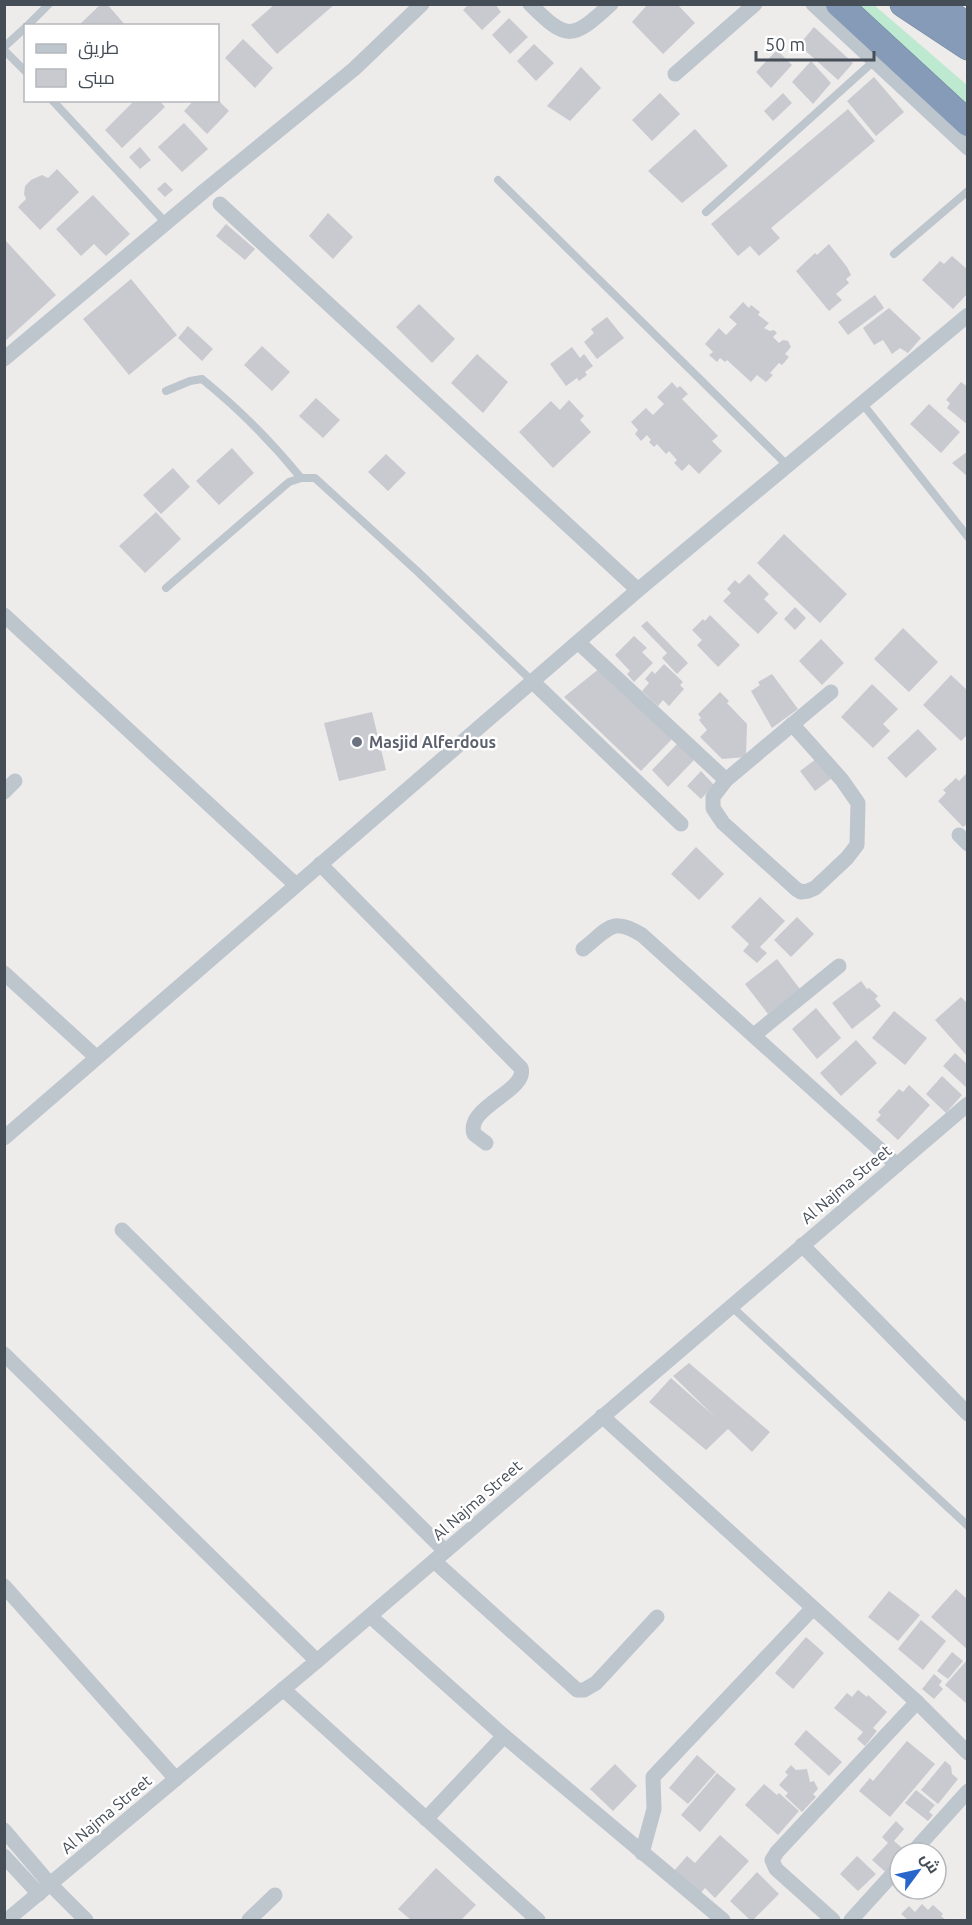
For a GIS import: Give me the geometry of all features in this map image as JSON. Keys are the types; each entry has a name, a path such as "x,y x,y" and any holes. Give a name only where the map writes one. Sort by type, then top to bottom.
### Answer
{"highway":[{"path":"839,4 968,123"},
{"path":"903,4 968,47"},
{"path":"935,4 968,26"}],"street":[{"path":"4,359 354,69 422,4"},
{"path":"530,4 551,26 563,32 578,31 611,4"},
{"path":"675,74 755,4"},
{"path":"813,4 968,148"},
{"path":"220,204 638,590"},
{"path":"4,1138 638,590 968,315"},
{"path":"4,615 296,885"},
{"path":"578,642 726,780"},
{"path":"533,682 681,824"},
{"path":"792,724 842,780 858,803 857,845 847,858 815,888 801,892 723,823 713,808 713,797 726,780 792,724 831,692"},
{"path":"320,864 521,1068 523,1072 521,1078 497,1102 475,1118 474,1134 486,1143"},
{"path":"583,949 614,925 622,924 632,928 897,1165"},
{"path":"754,1035 839,966"},
{"path":"4,973 96,1058"},
{"name":"Al Najma Street","path":"7,1920 370,1616 968,1104"},
{"path":"122,1230 439,1556 577,1690 584,1690 596,1683 657,1617"},
{"path":"802,1245 968,1414"},
{"path":"6,1359 317,1661"},
{"path":"602,1416 917,1702 968,1754"},
{"path":"4,1586 176,1779"},
{"path":"642,1853 654,1809 653,1777 813,1608"},
{"path":"370,1616 504,1736 723,1920"},
{"path":"283,1689 538,1920"},
{"path":"833,1920 776,1869 772,1860 917,1702"},
{"path":"426,1819 504,1736"},
{"path":"923,1841 968,1791"},
{"path":"4,1830 45,1889"},
{"path":"4,1856 86,1920"},
{"path":"851,1920 888,1879"},
{"path":"249,1920 275,1896"}],"lane":[{"path":"28,24 49,4"},
{"path":"24,28 4,48 24,70"},
{"path":"706,212 874,61"},
{"path":"54,102 166,223"},
{"path":"498,180 788,465"},
{"path":"894,254 968,191"},
{"path":"166,391 190,381 202,379 262,432 301,478"},
{"path":"862,403 968,537"},
{"path":"166,588 290,482 301,478 315,478 533,682"},
{"path":"731,1306 968,1526"}],"green space":[{"path":"856,5 874,5 967,85 967,109"}],"building":[{"path":"101,4 107,4 124,24 80,24"},
{"path":"275,4 335,4 277,54 251,25"},
{"path":"469,4 495,4 501,12 482,30 463,10"},
{"path":"648,4 677,4 695,23 663,54 632,22"},
{"path":"509,18 528,37 510,54 492,35"},
{"path":"814,27 853,63 838,80 799,45"},
{"path":"243,39 273,68 255,88 225,58"},
{"path":"534,44 554,63 536,81 517,61"},
{"path":"777,50 792,65 771,88 756,72"},
{"path":"811,61 831,83 813,104 792,82"},
{"path":"581,67 601,88 570,121 547,106"},
{"path":"874,77 904,112 876,136 847,101"},
{"path":"660,93 680,114 652,141 632,120"},
{"path":"783,93 792,103 773,121 764,111"},
{"path":"219,101 229,111 207,134 184,111 192,102"},
{"path":"133,102 161,102 165,107 122,148 105,130"},
{"path":"848,109 875,141 771,228 780,238 759,256 750,246 738,256 711,224"},
{"path":"184,123 208,149 182,172 158,147"},
{"path":"695,129 728,166 682,203 648,171"},
{"path":"140,147 151,160 140,169 129,157"},
{"path":"57,169 79,192 40,230 18,207 26,199 25,186 31,180 42,175 48,178"},
{"path":"165,182 173,190 165,197 157,189"},
{"path":"93,195 130,234 106,256 94,244 81,256 56,229"},
{"path":"328,213 353,237 333,259 309,236"},
{"path":"226,224 255,249 245,260 216,236"},
{"path":"4,239 56,295 4,342"},
{"path":"829,244 851,275 846,279 849,283 836,294 842,300 829,311 796,271 815,253 817,255"},
{"path":"952,256 968,270 968,293 953,309 922,280 940,261 944,264"},
{"path":"131,279 177,335 129,375 83,319"},
{"path":"875,295 884,308 848,335 838,322"},
{"path":"743,302 749,308 751,305 760,312 758,315 769,323 764,328 777,333 773,337 779,343 783,340 788,341 791,347 785,354 789,357 782,365 779,363 770,373 773,375 766,382 757,375 751,382 727,360 725,362 720,358 717,362 709,355 713,352 705,344 719,328 726,335 737,324 729,317"},
{"path":"419,304 455,339 432,363 396,327"},
{"path":"889,308 921,338 908,353 900,348 892,354 883,340 874,345 863,328"},
{"path":"607,317 624,338 597,359 584,342 594,333 591,329"},
{"path":"188,326 213,349 202,361 178,338"},
{"path":"262,346 290,372 272,391 244,365"},
{"path":"572,347 580,358 584,354 593,366 579,381 577,378 566,386 550,364"},
{"path":"477,354 508,382 483,413 451,383"},
{"path":"672,382 688,394 682,399 718,436 712,441 722,451 699,474 689,464 682,471 674,463 677,460 669,451 666,454 657,444 654,447 647,435 641,441 635,434 638,430 631,422 646,408 653,415 664,404 657,397"},
{"path":"961,382 968,387 968,425 947,408 950,403 946,400"},
{"path":"316,398 340,420 323,438 299,416"},
{"path":"569,400 584,416 580,420 591,432 553,468 519,432 551,401 560,410"},
{"path":"929,404 960,432 941,453 910,424"},
{"path":"232,448 254,473 219,505 196,481"},
{"path":"968,451 968,477 952,463"},
{"path":"386,454 406,473 388,491 368,472"},
{"path":"173,468 190,487 161,514 143,495"},
{"path":"156,512 181,539 145,573 119,546"},
{"path":"784,534 847,594 820,623 757,563"},
{"path":"749,574 769,594 764,599 778,613 758,634 723,601 731,593 727,589 735,580 739,584"},
{"path":"795,607 806,618 795,630 784,619"},
{"path":"710,615 740,645 718,667 697,645 702,640 692,630"},
{"path":"647,621 688,663 677,674 662,658 667,653 641,626"},
{"path":"903,628 938,662 909,692 874,659"},
{"path":"634,636 647,648 642,652 653,663 634,682 627,674 630,671 615,655"},
{"path":"821,639 844,663 822,685 799,661"},
{"path":"664,664 683,682 680,685 684,689 669,706 663,700 658,706 642,691 649,683 645,679 652,671 655,674"},
{"path":"600,668 673,738 641,771 564,697"},
{"path":"772,674 798,709 772,728 751,691 760,685 758,682"},
{"path":"951,675 968,691 968,734 961,741 923,705"},
{"path":"872,684 898,709 883,724 890,731 873,748 841,717"},
{"path":"720,692 747,724 746,757 722,759 700,737 707,730 699,720 701,718 698,714"},
{"path":"372,712 386,770 339,781 324,723"},
{"path":"918,729 937,749 906,778 887,758"},
{"path":"678,743 695,759 668,787 652,770"},
{"path":"816,759 832,778 815,791 800,771"},
{"path":"701,771 714,785 701,799 687,786"},
{"path":"968,772 968,823 963,827 938,801 946,793 943,790 956,778 959,781"},
{"path":"696,847 724,874 699,900 671,874"},
{"path":"760,897 785,921 760,947 767,953 757,963 743,951 749,944 731,927"},
{"path":"797,917 814,934 791,957 774,940"},
{"path":"777,959 800,989 768,1014 745,984"},
{"path":"861,981 867,989 869,988 878,996 875,999 881,1006 852,1029 832,1003"},
{"path":"961,997 968,1004 968,1057 935,1020"},
{"path":"816,1008 841,1038 817,1059 792,1029"},
{"path":"894,1011 927,1038 905,1065 872,1038"},
{"path":"856,1040 877,1063 841,1096 820,1073"},
{"path":"955,1053 968,1065 968,1089 943,1066"},
{"path":"942,1076 962,1095 946,1113 926,1094"},
{"path":"909,1085 930,1105 898,1140 876,1120 881,1115 878,1112 899,1089 903,1092"},
{"path":"689,1363 770,1432 752,1452 728,1429 706,1450 649,1402 671,1378 715,1417 673,1376"},
{"path":"956,1589 968,1600 968,1650 931,1617"},
{"path":"889,1591 920,1615 898,1641 868,1617"},
{"path":"921,1620 946,1641 923,1670 898,1649"},
{"path":"806,1637 824,1653 793,1689 775,1673"},
{"path":"952,1652 963,1661 948,1679 937,1671"},
{"path":"968,1659 968,1701 966,1703 945,1685"},
{"path":"934,1674 942,1681 939,1685 943,1689 934,1699 922,1689"},
{"path":"858,1690 867,1697 868,1695 887,1712 873,1728 877,1731 865,1746 857,1739 863,1732 834,1708 847,1693 852,1697"},
{"path":"806,1730 842,1762 829,1776 794,1744"},
{"path":"907,1741 935,1764 890,1817 859,1791 870,1778 873,1781"},
{"path":"697,1755 716,1772 688,1804 669,1788"},
{"path":"945,1761 951,1766 952,1774 958,1779 938,1804 921,1790"},
{"path":"615,1764 637,1786 613,1811 590,1789"},
{"path":"791,1765 796,1770 807,1769 810,1782 814,1781 818,1789 813,1794 816,1797 802,1812 785,1796 788,1793 779,1785 788,1775 785,1772"},
{"path":"717,1773 736,1789 700,1832 681,1815"},
{"path":"764,1784 777,1795 779,1793 799,1811 778,1835 745,1805"},
{"path":"916,1790 935,1805 929,1812 933,1815 928,1821 905,1803"},
{"path":"896,1821 904,1829 894,1841 888,1841 888,1843 882,1837"},
{"path":"720,1835 749,1861 715,1898 705,1888 699,1895 674,1871 687,1856 695,1863"},
{"path":"888,1843 888,1874 872,1860"},
{"path":"857,1856 876,1874 858,1891 840,1874"},
{"path":"436,1868 476,1905 461,1920 411,1920 398,1909"},
{"path":"757,1872 779,1894 753,1920 750,1920 730,1901"},
{"path":"922,1904 928,1910 933,1905 946,1920 908,1920 901,1914 909,1906 915,1912"}],"place":[{"name":"Masjid Alferdous","path":"357,742"}]}
